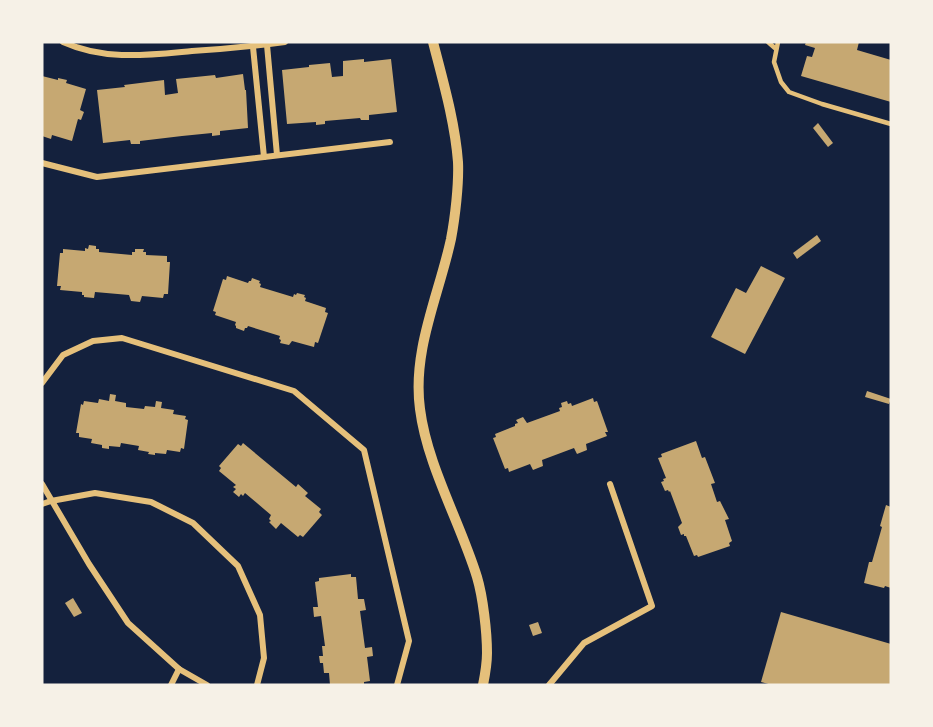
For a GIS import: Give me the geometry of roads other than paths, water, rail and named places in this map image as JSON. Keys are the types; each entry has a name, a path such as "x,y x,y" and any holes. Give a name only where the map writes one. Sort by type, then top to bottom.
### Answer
{"street":[{"path":"63,42 95,53 138,56 285,42"},
{"path":"433,42 454,129 458,164 451,238 425,333 420,360 420,408 428,448 477,578 487,655 483,685"},
{"path":"264,44 273,104 277,156"},
{"path":"253,46 264,157"},
{"path":"42,163 97,177 390,142"},
{"path":"42,383 63,355 93,341 122,338 294,391 364,450 409,641 397,685"},
{"path":"42,484 89,564 128,623 178,669 207,685"},
{"path":"549,685 584,643 652,606 610,484"},
{"path":"42,504 95,493 151,502 194,523 238,566 260,615 264,658 257,685"},
{"path":"171,685 178,669"}],"lane":[{"path":"768,42 776,49"},
{"path":"778,42 774,62 781,82 789,92 891,124"},
{"path":"259,105 273,104"}]}
